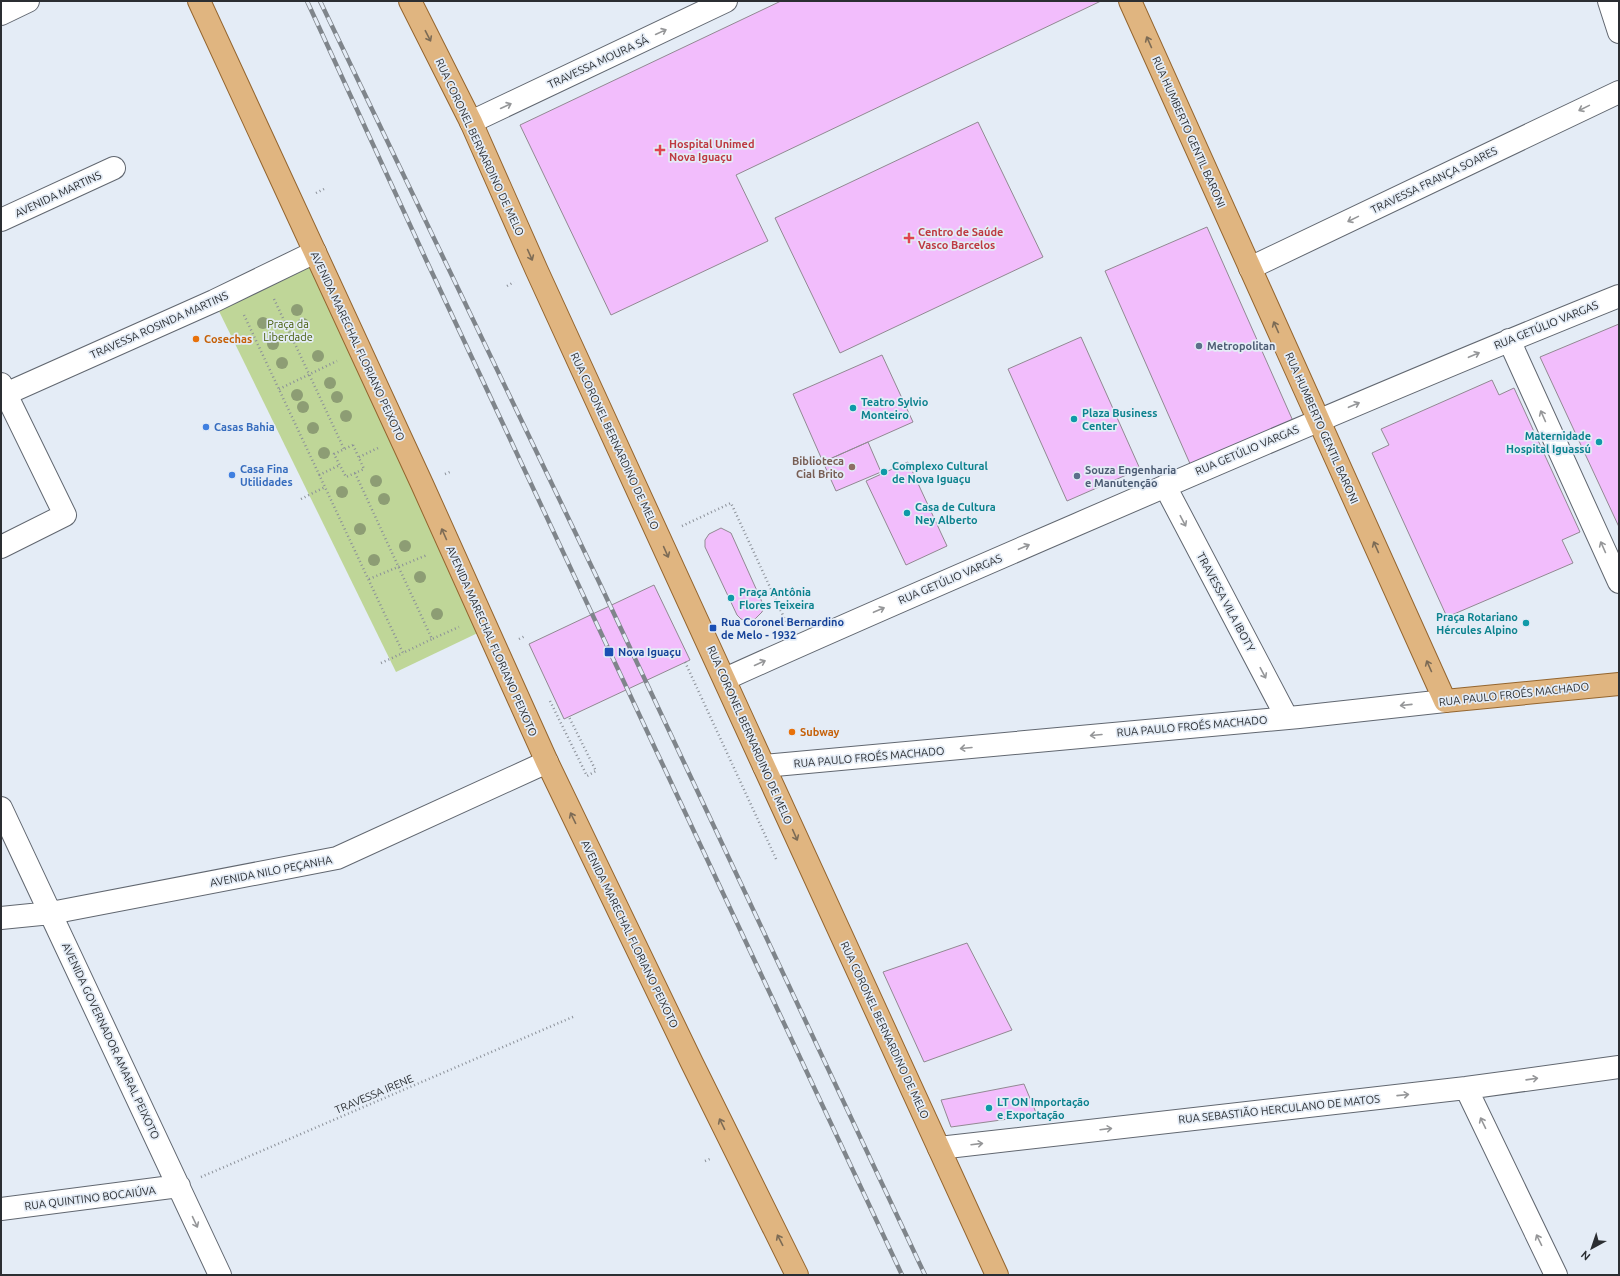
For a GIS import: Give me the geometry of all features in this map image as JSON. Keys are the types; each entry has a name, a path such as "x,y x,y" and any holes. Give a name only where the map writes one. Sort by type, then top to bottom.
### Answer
{"main road":[{"name":"AVENIDA MARECHAL FLORIANO PEIXOTO","path":"199,1 425,491 547,762 692,1063 797,1275"},
{"name":"RUA CORONEL BERNARDINO DE MELO","path":"410,1 471,122 537,271 997,1275"},
{"name":"RUA HUMBERTO GENTIL BARONI","path":"1130,1 1445,701"},
{"name":"RUA PAULO FROÉS MACHADO","path":"1445,701 1619,684"}],"street":[{"path":"1,14 28,1"},
{"name":"TRAVESSA MOURA SÁ","path":"471,122 726,1"},
{"path":"1609,1 1619,32"},
{"name":"TRAVESSA FRANÇA SOARES","path":"1250,268 1619,92"},
{"name":"AVENIDA MARTINS","path":"1,220 114,168"},
{"name":"TRAVESSA ROSINDA MARTINS","path":"3,391 226,295 315,252"},
{"name":"RUA GETÚLIO VARGAS","path":"725,679 797,646 1318,420 1509,340 1619,296"},
{"path":"1509,340 1619,582"},
{"path":"1,547 65,515 3,391"},
{"name":"TRAVESSA VILA IBOTY","path":"1165,486 1287,718"},
{"name":"RUA PAULO FROÉS MACHADO","path":"764,766 1287,718 1445,701"},
{"name":"AVENIDA NILO PEÇANHA","path":"1,918 51,913 337,858 547,762"},
{"name":"AVENIDA GOVERNADOR AMARAL PEIXOTO","path":"1,808 220,1275"},
{"name":"RUA SEBASTIÃO HERCULANO DE MATOS","path":"939,1148 1466,1088 1619,1067"},
{"path":"1466,1088 1556,1275"},
{"name":"RUA QUINTINO BOCAIÚVA","path":"1,1209 179,1186"}],"path":[{"path":"272,294 344,449"},
{"path":"241,308 403,653"},
{"path":"279,390 340,360"},
{"path":"352,445 364,469 346,477 334,454 344,449 352,445"},
{"path":"359,457 380,448"},
{"path":"319,475 340,465"},
{"path":"355,473 432,639"},
{"path":"301,498 325,487"},
{"path":"659,536 731,503 797,646"},
{"path":"369,580 429,554"},
{"path":"381,663 462,626"},
{"path":"685,662 779,866"},
{"path":"550,700 587,776 596,771 569,717"},
{"name":"TRAVESSA IRENE","path":"179,1186 575,1016"}],"green space":[{"name":"Praça da Liberdade","path":"313,257 484,630 396,672 214,301"}],"building":[{"name":"Hospital Unimed Nova Iguaçu","path":"781,1 1101,1 736,175 768,241 611,315 520,125"},
{"name":"Centro de Saúde Vasco Barcelos","path":"978,122 1043,257 840,353 775,218"},
{"name":"Metropolitan","path":"1207,227 1293,421 1191,466 1105,271"},
{"name":"Maternidade Hospital Iguassú","path":"1619,324 1619,527 1540,357"},
{"name":"Plaza Business Center","path":"1081,337 1140,469 1067,501 1008,369"},
{"name":"Teatro Sylvio Monteiro","path":"882,355 913,422 823,462 793,394"},
{"path":"1492,380 1499,395 1514,388 1580,532 1562,540 1573,563 1447,617 1372,453 1389,445 1381,429"},
{"name":"Biblioteca Cial Brito","path":"868,442 881,472 836,491 823,462"},
{"name":"Casa de Cultura Ney Alberto","path":"908,462 947,546 906,565 866,481"},
{"path":"721,528 731,533 764,607 762,612 755,619 746,621 737,615 705,547 705,540 709,534"},
{"name":"Nova Iguaçu","path":"654,585 690,660 564,719 529,644"},
{"path":"967,943 1012,1030 924,1062 883,972"},
{"name":"LT ON Importação e Exportação","path":"1024,1084 1037,1115 951,1127 941,1100"}],"railway":[{"path":"307,1 428,264 902,1275"},
{"path":"320,1 600,584 925,1275"}],"place":[{"name":"Hospital Unimed Nova Iguaçu","path":"660,150"},
{"name":"Centro de Saúde Vasco Barcelos","path":"909,238"},
{"name":"Cosechas","path":"196,339"},
{"name":"Metropolitan","path":"1199,346"},
{"name":"Teatro Sylvio Monteiro","path":"853,408"},
{"name":"Plaza Business Center","path":"1074,419"},
{"name":"Casas Bahia","path":"206,427"},
{"name":"Maternidade Hospital Iguassú","path":"1599,442"},
{"name":"Biblioteca Cial Brito","path":"852,467"},
{"name":"Complexo Cultural de Nova Iguaçu","path":"884,472"},
{"name":"Casa Fina Utilidades","path":"232,475"},
{"name":"Souza Engenharia e Manutenção","path":"1077,476"},
{"name":"Casa de Cultura Ney Alberto","path":"907,513"},
{"name":"Praça Antônia Flores Teixeira","path":"731,598"},
{"name":"Praça Rotariano Hércules Alpino","path":"1526,623"},
{"name":"Rua Coronel Bernardino de Melo - 1932","path":"713,628"},
{"name":"Nova Iguaçu","path":"609,652"},
{"name":"Subway","path":"792,732"},
{"name":"LT ON Importação e Exportação","path":"989,1108"}]}
